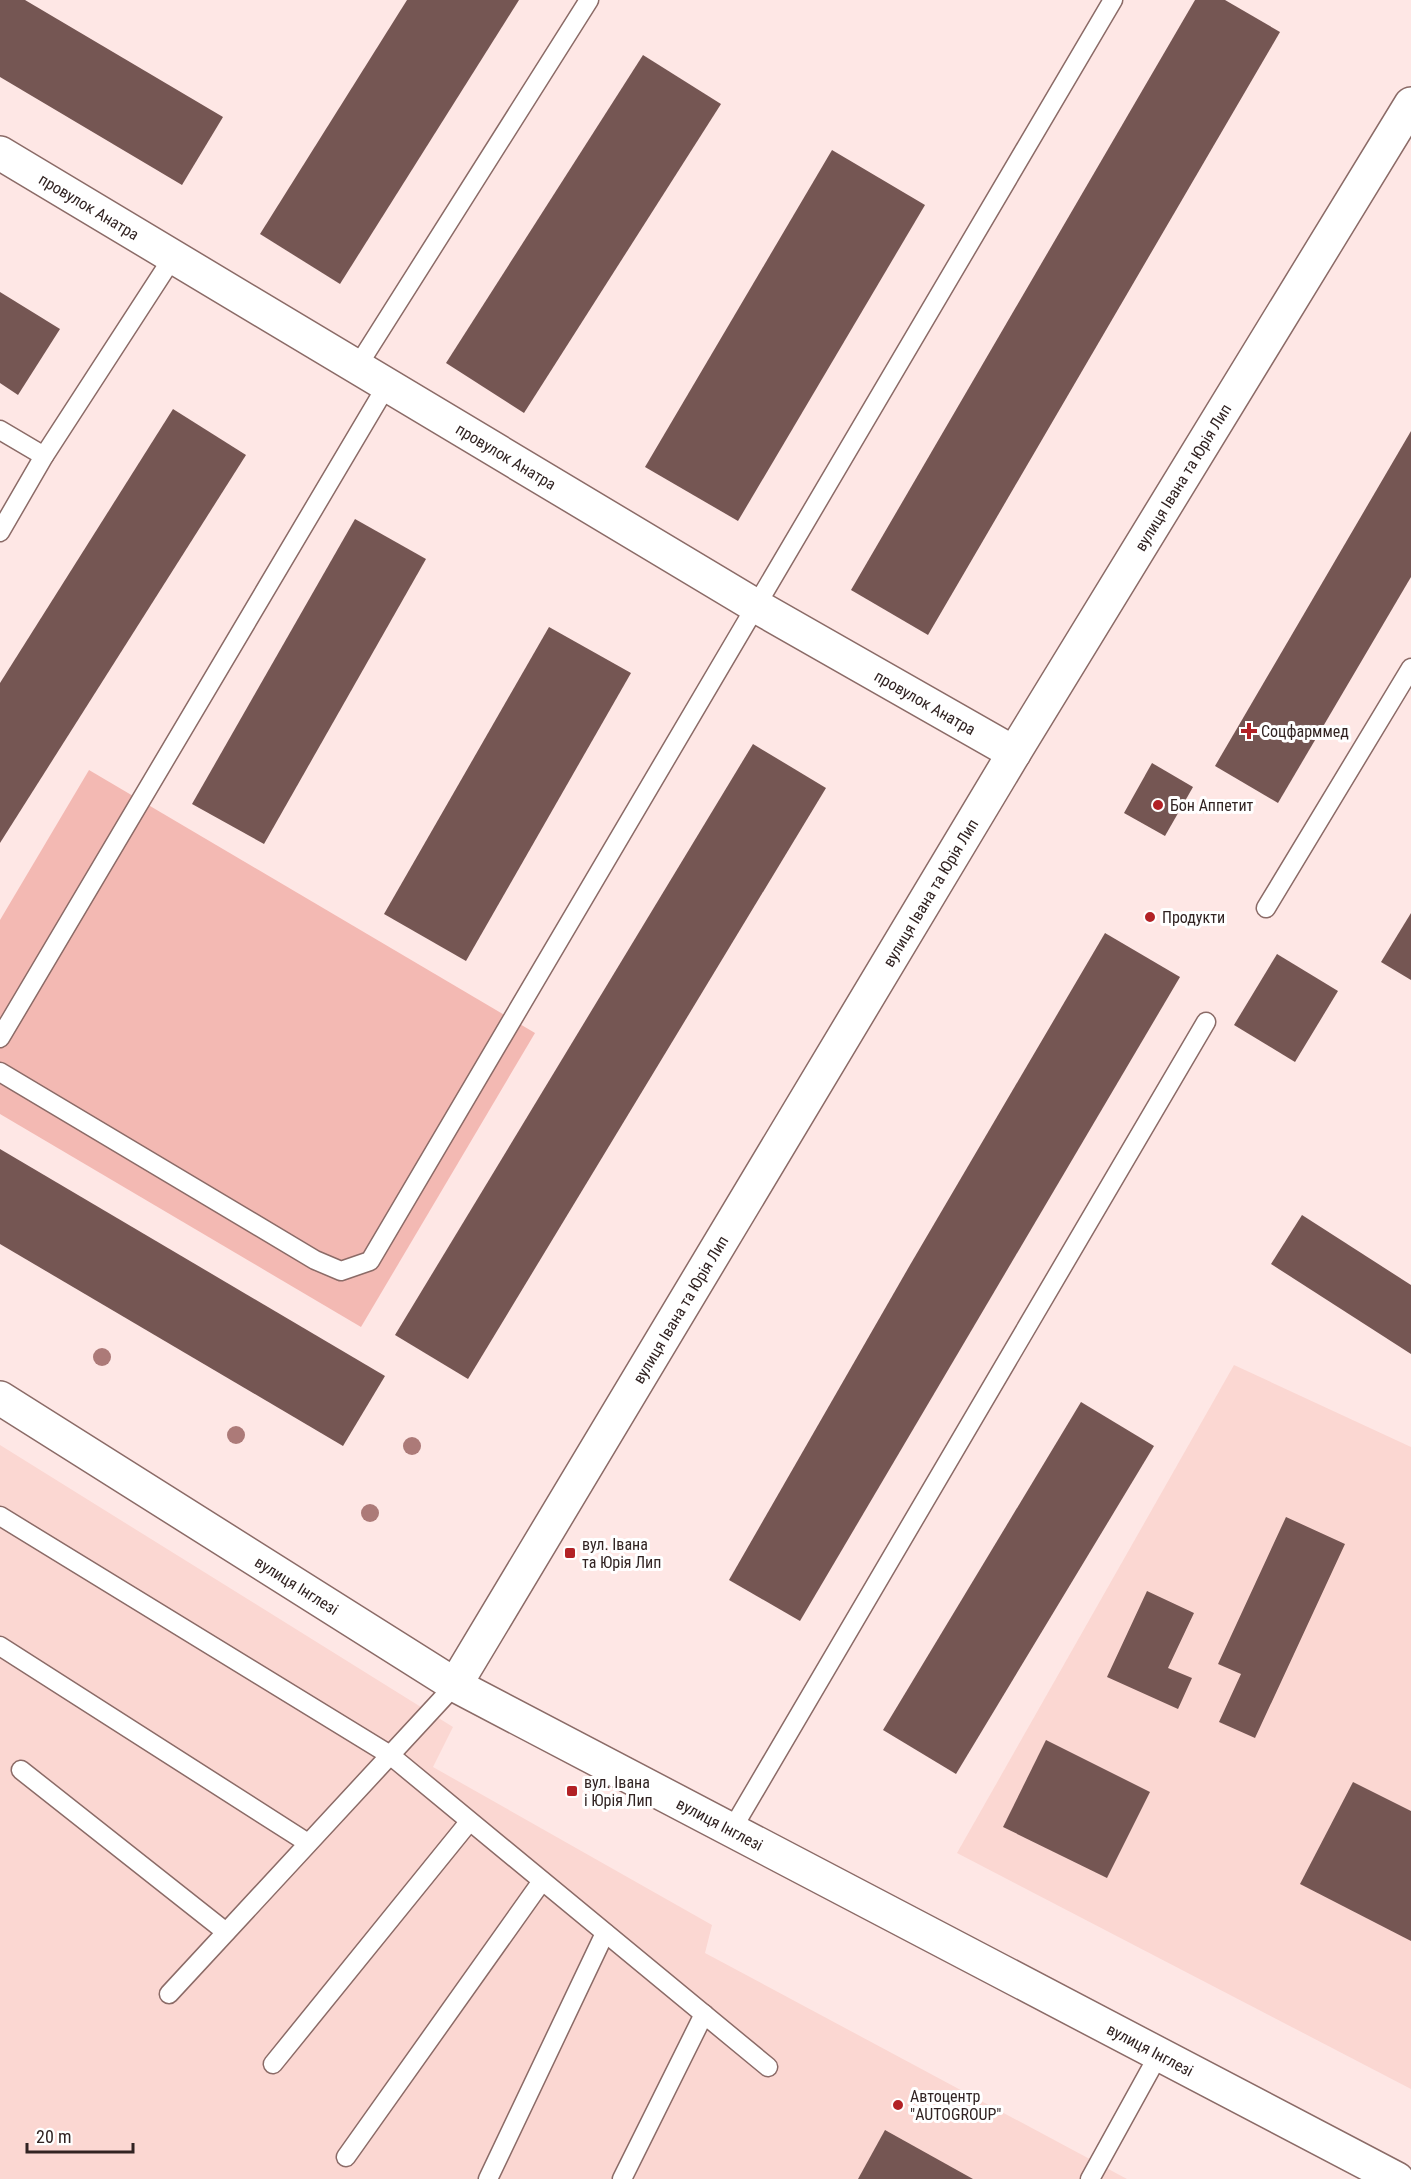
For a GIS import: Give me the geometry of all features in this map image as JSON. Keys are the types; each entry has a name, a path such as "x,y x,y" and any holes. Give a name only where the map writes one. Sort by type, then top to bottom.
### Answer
{"street":[{"name":"вулиця Івана та Юрія Лип","path":"455,1685 1014,753 1411,104"},
{"name":"провулок Анатра","path":"0,153 756,606 1014,753"},
{"name":"вулиця Інглезі","path":"0,1398 455,1685 1397,2179"}],"lane":[{"path":"357,367 589,0"},
{"path":"0,1072 315,1260 341,1271 370,1261 1113,0"},
{"path":"0,532 44,456 173,257"},
{"path":"0,1038 387,385"},
{"path":"0,430 44,456"},
{"path":"1266,908 1411,668"},
{"path":"731,1831 1206,1022"},
{"path":"0,1516 390,1755 768,2067"},
{"path":"0,1646 308,1844"},
{"path":"169,1994 455,1685"},
{"path":"21,1770 226,1932"},
{"path":"273,2064 469,1822"},
{"path":"346,2157 542,1881"},
{"path":"488,2179 605,1933"},
{"path":"622,2179 704,2014"},
{"path":"1090,2179 1158,2054"}],"shaded area":[{"path":"89,770 535,1033 361,1327 0,1114 0,920"},
{"path":"1234,1365 1411,1447 1411,2089 957,1853"},
{"path":"0,1445 453,1727 433,1767 712,1925 705,1953 1127,2179 0,2179"}],"building":[{"path":"0,0 25,0 223,117 182,185 0,77"},
{"path":"407,0 519,0 340,284 260,234"},
{"path":"1195,0 1225,0 1280,32 928,635 851,590"},
{"path":"643,55 721,104 524,413 446,363"},
{"path":"832,150 925,205 738,521 645,467"},
{"path":"0,292 60,329 18,395 0,383"},
{"path":"173,409 246,455 0,843 0,683"},
{"path":"1411,431 1411,577 1278,803 1215,766"},
{"path":"355,519 426,559 264,844 192,804"},
{"path":"549,627 631,673 466,961 384,914"},
{"path":"753,744 826,788 468,1379 395,1335"},
{"path":"1152,763 1193,787 1165,836 1124,813"},
{"path":"1411,913 1411,980 1381,962"},
{"path":"1105,933 1180,977 800,1621 729,1580"},
{"path":"1277,954 1338,991 1295,1062 1234,1025"},
{"path":"0,1149 385,1376 343,1446 0,1244"},
{"path":"1302,1215 1411,1285 1411,1354 1271,1264"},
{"path":"1081,1402 1154,1446 956,1774 883,1730"},
{"path":"1286,1517 1345,1544 1255,1738 1219,1722 1241,1674 1218,1664"},
{"path":"1147,1591 1194,1613 1168,1668 1192,1678 1178,1709 1107,1677"},
{"path":"1046,1740 1150,1792 1107,1878 1003,1827"},
{"path":"1353,1782 1411,1811 1411,1941 1300,1884"},
{"path":"885,2130 973,2179 858,2179"}],"place":[{"name":"Соцфарммед","path":"1249,731"},
{"name":"Бон Аппетит","path":"1158,805"},
{"name":"Продукти","path":"1150,917"},
{"name":"вул. Івана та Юрія Лип","path":"570,1553"},
{"name":"вул. Івана і Юрія Лип","path":"572,1791"},
{"name":"Автоцентр \"AUTOGROUP\"","path":"898,2105"}]}
